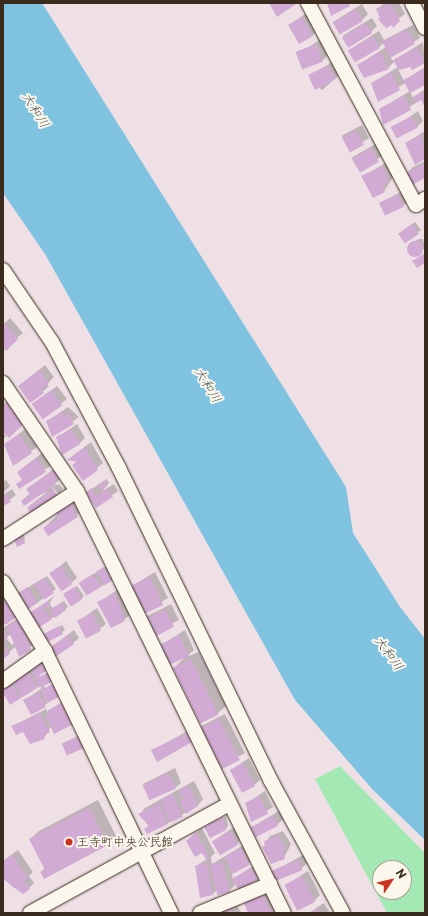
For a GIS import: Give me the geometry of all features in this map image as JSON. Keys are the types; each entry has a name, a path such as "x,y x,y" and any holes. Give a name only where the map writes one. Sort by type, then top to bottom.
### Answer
{"street":[{"path":"308,3 416,205 425,199"},
{"path":"412,3 425,28"},
{"path":"3,270 52,342 116,461 271,781 343,913"},
{"path":"3,382 77,491 229,804 284,913"},
{"path":"3,539 77,491"},
{"path":"3,582 45,652 171,913"},
{"path":"3,681 45,652"},
{"path":"30,913 143,854 229,804"},
{"path":"200,913 270,884"}],"green space":[{"path":"340,766 425,853 425,913 387,913 380,900 412,900 412,860 372,860 372,885 315,779"}],"water":[{"name":"大和川","path":"3,3 42,3 346,487 353,533 400,607 425,639 425,840 373,790 295,700 45,254 3,193"}],"building":[{"path":"269,3 295,3 296,4 277,17"},
{"path":"327,3 349,3 350,6 331,16"},
{"path":"391,3 400,21 393,28 392,25 386,28 378,19 380,18 376,9"},
{"path":"356,9 363,21 340,35 333,22"},
{"path":"302,17 313,36 299,44 288,25"},
{"path":"366,23 372,33 348,48 342,37"},
{"path":"407,30 415,44 390,58 382,41"},
{"path":"373,36 380,48 355,63 348,50"},
{"path":"316,44 323,62 302,70 295,52"},
{"path":"417,47 425,63 412,70 410,67 399,70 393,60"},
{"path":"380,52 389,69 364,78 357,65"},
{"path":"326,66 337,78 315,90 308,75"},
{"path":"424,69 425,85 410,93 403,80"},
{"path":"391,72 400,90 378,102 371,83"},
{"path":"425,90 425,107 421,100 416,103 413,97"},
{"path":"404,96 411,110 383,125 379,109"},
{"path":"412,116 418,128 397,138 391,127"},
{"path":"356,130 364,145 350,153 342,138"},
{"path":"422,134 425,159 415,165 405,143"},
{"path":"371,148 379,162 360,173 352,159"},
{"path":"425,163 425,178 412,185 406,173"},
{"path":"383,166 388,183 382,186 385,192 373,198 361,176"},
{"path":"398,194 404,207 385,216 379,203"},
{"path":"412,224 419,234 405,244 398,234"},
{"path":"415,241 421,243 423,249 421,255 415,257 409,255 407,249 409,243"},
{"path":"425,253 425,263 417,268 412,261"},
{"path":"4,323 18,339 6,351 3,348"},
{"path":"39,370 49,383 41,389 44,393 30,403 18,386"},
{"path":"51,390 62,405 43,419 32,404"},
{"path":"8,401 24,424 9,438 3,432 3,404"},
{"path":"62,412 64,416 68,413 74,424 52,437 46,421"},
{"path":"71,429 80,444 62,455 56,437"},
{"path":"19,434 32,453 13,466 4,444"},
{"path":"85,447 98,470 83,481 72,465 77,462 67,460"},
{"path":"36,458 46,472 19,489 16,484 22,480 17,472"},
{"path":"52,471 59,477 54,480 56,484 24,506 21,501 30,494 26,489"},
{"path":"104,481 107,486 101,490 98,485"},
{"path":"92,488 96,496 108,489 113,497 96,508 86,492"},
{"path":"53,489 58,496 32,515 27,508"},
{"path":"6,494 11,502 3,506 3,496"},
{"path":"69,502 78,517 48,536 43,528 59,518 54,511"},
{"path":"21,535 25,543 17,547 14,539"},
{"path":"60,566 72,584 62,592 49,573"},
{"path":"104,567 112,581 104,585 96,572"},
{"path":"93,574 101,587 87,596 79,583"},
{"path":"150,577 163,605 144,614 131,586"},
{"path":"44,578 54,593 44,600 34,585"},
{"path":"27,587 38,603 27,610 16,594"},
{"path":"74,587 82,600 71,607 63,594"},
{"path":"115,593 125,621 111,628 97,602"},
{"path":"3,596 17,617 5,625 3,621"},
{"path":"48,601 51,605 43,609 52,619 37,629 29,613"},
{"path":"61,603 66,610 55,618 49,610"},
{"path":"165,609 174,627 156,636 147,618"},
{"path":"92,613 101,631 86,639 77,621"},
{"path":"18,620 31,650 19,657 7,626"},
{"path":"59,626 63,634 44,644 40,636"},
{"path":"3,631 8,637 3,642"},
{"path":"68,635 74,644 54,658 48,648"},
{"path":"179,635 189,656 171,664 167,663 161,644"},
{"path":"3,646 10,654 3,659"},
{"path":"191,659 218,715 200,723 173,668"},
{"path":"42,662 46,671 35,678 30,669"},
{"path":"26,669 38,688 22,697 11,679"},
{"path":"48,673 52,682 39,688 35,679"},
{"path":"8,680 21,698 10,705 3,693 3,683"},
{"path":"54,684 60,697 46,703 40,690"},
{"path":"38,692 46,707 31,715 23,700"},
{"path":"63,702 74,724 54,734 46,717 49,715 47,711"},
{"path":"40,714 50,732 43,736 45,739 30,744 23,732 16,735 11,726"},
{"path":"219,719 240,760 222,769 201,728"},
{"path":"188,733 192,742 157,762 151,750"},
{"path":"82,735 87,747 67,756 62,744"},
{"path":"243,763 255,786 242,793 230,770"},
{"path":"169,773 176,789 149,800 143,785"},
{"path":"188,786 198,806 186,814 179,801 184,799 179,791"},
{"path":"173,794 183,817 170,822 160,799"},
{"path":"259,796 268,814 251,822 245,803"},
{"path":"159,804 168,824 147,834 144,829 149,826 138,814"},
{"name":"王寺町中央公民館","path":"89,808 108,845 44,879 40,872 45,870 29,839"},
{"path":"273,816 278,826 256,837 251,827"},
{"path":"223,817 226,830 210,838 204,827"},
{"path":"230,831 238,845 220,855 212,842"},
{"path":"196,832 210,859 207,861 202,853 195,857 186,841"},
{"path":"278,836 286,850 282,851 285,859 271,864 262,847 265,846 264,841"},
{"path":"241,848 250,865 233,874 224,857"},
{"path":"12,855 28,878 24,881 30,889 23,894 3,879 3,861"},
{"path":"298,860 302,870 274,881 270,871"},
{"path":"222,862 230,892 217,895 209,865"},
{"path":"206,863 213,895 200,898 195,866"},
{"path":"251,868 258,880 239,891 232,879"},
{"path":"302,876 315,902 297,911 284,885"},
{"path":"263,895 269,910 272,908 274,913 248,913 244,903"},
{"path":"229,904 233,913 211,913"},
{"path":"318,908 321,913 309,913"}],"place":[{"name":"王寺町中央公民館","path":"69,842"}]}
